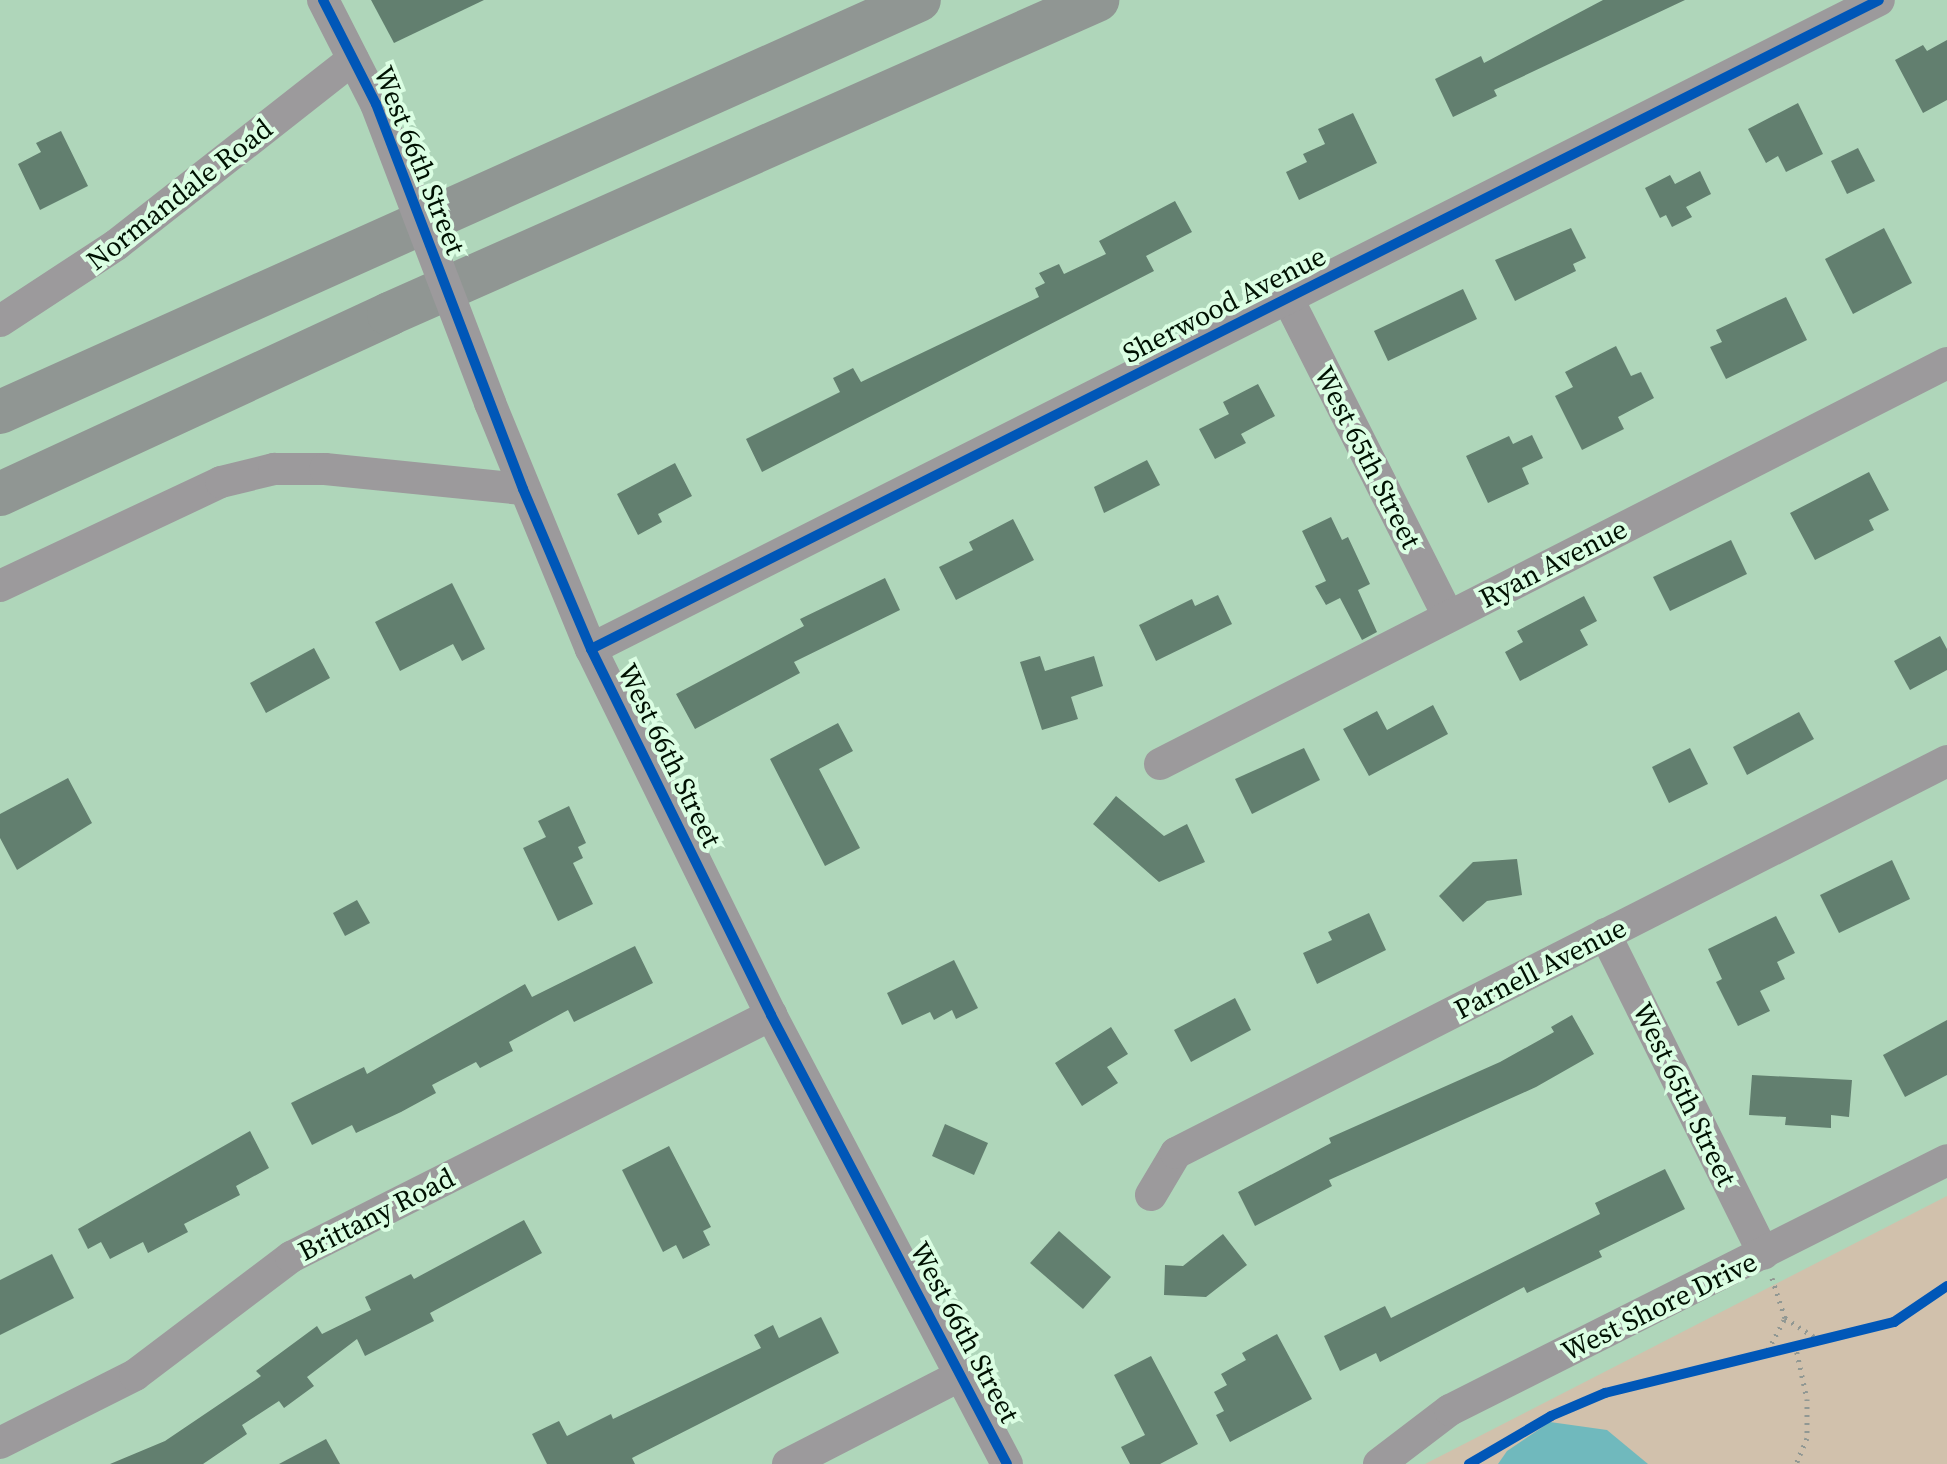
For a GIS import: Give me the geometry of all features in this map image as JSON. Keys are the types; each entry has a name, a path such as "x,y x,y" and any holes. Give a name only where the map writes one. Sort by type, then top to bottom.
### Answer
{"highway":[{"path":"0,412 919,0"},
{"path":"0,494 360,327 1097,0"},
{"path":"1043,26 1118,0"}],"street":[{"name":"West 66th Street","path":"323,0 376,104 523,489 591,649 771,1015 1007,1464"},
{"name":"Sherwood Avenue","path":"591,649 1879,0"},
{"name":"Normandale Road","path":"0,321 116,245 353,59"},
{"name":"West 65th Street","path":"1288,299 1448,616"},
{"name":"Ryan Avenue","path":"1160,764 1947,363"},
{"path":"0,586 221,482 274,469 325,469 523,489"},
{"name":"Parnell Avenue","path":"1151,1195 1176,1153 1947,761"},
{"name":"West 65th Street","path":"1605,934 1764,1254"},
{"name":"Brittany Road","path":"0,1443 135,1375 291,1257 771,1015"},
{"name":"West Shore Drive","path":"1379,1464 1450,1410 1947,1160"},
{"path":"788,1464 961,1375"}],"path":[{"path":"1764,1254 1785,1318 1817,1339"},
{"path":"1768,1350 1785,1318"},
{"path":"1795,1344 1807,1399 1807,1438 1796,1464"}],"shaded area":[{"path":"1947,1196 1947,1464 1425,1464"}],"water":[{"path":"1550,1422 1607,1430 1648,1464 1498,1464 1507,1451"}],"building":[{"path":"371,0 484,0 394,43"},
{"path":"1603,0 1685,0 1494,90 1497,96 1453,117 1435,79 1481,56 1484,63"},
{"path":"1947,40 1947,100 1923,113 1895,60 1923,45 1927,51"},
{"path":"1798,103 1823,154 1786,172 1778,156 1766,163 1748,129"},
{"path":"1353,113 1377,163 1299,200 1286,172 1307,162 1303,154 1325,144 1318,129"},
{"path":"61,131 88,186 40,210 18,164 41,152 36,143"},
{"path":"1858,148 1875,181 1847,194 1831,161"},
{"path":"1700,171 1711,194 1686,207 1692,217 1672,227 1666,215 1660,218 1645,188 1670,175 1675,184"},
{"path":"1175,201 1192,232 1146,256 1154,271 762,472 746,439 840,392 833,378 853,368 861,382 1039,297 1035,288 1045,283 1039,273 1059,264 1064,274 1106,254 1099,241"},
{"path":"1571,228 1586,258 1573,264 1576,271 1515,301 1495,260"},
{"path":"1884,228 1912,283 1853,314 1825,259"},
{"path":"1463,289 1477,319 1388,361 1374,331"},
{"path":"1786,297 1807,340 1726,379 1710,347 1722,342 1716,330"},
{"path":"1616,346 1631,376 1641,372 1654,398 1618,417 1624,429 1582,450 1555,396 1573,387 1565,372"},
{"path":"1258,384 1275,416 1241,434 1246,443 1215,459 1199,429 1229,414 1223,402"},
{"path":"1532,435 1543,458 1522,468 1529,484 1488,503 1466,456 1509,436 1513,444"},
{"path":"1147,460 1160,485 1104,513 1094,487"},
{"path":"675,463 692,496 658,514 662,522 638,535 617,494"},
{"path":"1869,472 1889,510 1869,520 1874,530 1815,560 1790,513"},
{"path":"1331,517 1342,540 1348,537 1370,584 1358,590 1377,632 1362,640 1340,598 1326,605 1315,586 1326,581 1302,531"},
{"path":"1013,519 1034,560 956,600 939,567 973,550 969,542"},
{"path":"1731,540 1747,574 1670,611 1653,577"},
{"path":"885,578 900,610 794,662 800,673 695,729 676,694 804,626 800,619"},
{"path":"452,583 485,649 462,661 453,644 400,671 375,622"},
{"path":"1218,595 1232,624 1156,661 1139,625 1192,599 1195,606"},
{"path":"1584,596 1597,621 1580,630 1588,645 1520,681 1505,652 1523,642 1517,631"},
{"path":"1940,636 1947,649 1947,670 1910,690 1894,661"},
{"path":"314,648 330,678 266,713 250,683"},
{"path":"1040,656 1045,671 1094,656 1103,686 1071,697 1078,719 1042,730 1020,662"},
{"path":"1433,705 1448,734 1369,776 1343,729 1377,711 1387,730"},
{"path":"1799,712 1814,739 1747,775 1733,747"},
{"path":"838,723 853,751 819,769 860,848 825,866 770,759"},
{"path":"1304,748 1320,780 1252,814 1235,779"},
{"path":"1690,748 1708,784 1669,803 1652,767"},
{"path":"68,778 92,823 17,870 0,838 0,814"},
{"path":"1116,796 1164,836 1187,824 1205,862 1159,882 1093,824"},
{"path":"569,806 586,843 578,847 583,858 573,863 593,904 558,921 523,848 546,837 538,821"},
{"path":"1517,859 1522,895 1487,901 1463,922 1439,896 1473,862"},
{"path":"1892,860 1910,899 1839,933 1820,895"},
{"path":"357,900 370,923 345,936 333,913"},
{"path":"1369,913 1386,950 1317,984 1303,953 1332,940 1328,932"},
{"path":"1776,916 1795,953 1777,962 1785,979 1760,991 1770,1011 1738,1026 1716,982 1722,979 1708,949"},
{"path":"635,946 653,983 574,1022 568,1010 509,1042 513,1051 480,1068 476,1062 432,1085 436,1093 401,1112 356,1133 352,1125 312,1145 291,1103 364,1067 367,1074 525,984 532,997"},
{"path":"954,960 978,1008 956,1019 952,1010 934,1020 930,1012 902,1025 887,993"},
{"path":"1235,998 1251,1030 1191,1062 1174,1030"},
{"path":"1572,1015 1594,1054 1536,1087 1329,1180 1332,1186 1255,1226 1238,1192 1331,1143 1329,1138 1500,1062 1554,1032 1551,1027"},
{"path":"1947,1020 1947,1075 1905,1097 1883,1055"},
{"path":"1111,1027 1128,1054 1107,1067 1118,1083 1082,1106 1055,1063"},
{"path":"1752,1075 1852,1080 1849,1117 1831,1115 1831,1128 1785,1125 1786,1117 1749,1115"},
{"path":"945,1124 988,1143 974,1175 932,1156"},
{"path":"250,1131 269,1168 236,1186 240,1195 184,1224 188,1232 148,1253 143,1242 110,1259 101,1242 88,1249 78,1229"},
{"path":"669,1146 711,1227 703,1231 710,1245 683,1259 676,1245 663,1252 622,1170"},
{"path":"1665,1169 1685,1209 1599,1251 1602,1257 1527,1293 1524,1287 1380,1362 1376,1353 1340,1371 1324,1336 1385,1306 1391,1318 1600,1214 1595,1203"},
{"path":"524,1220 542,1253 430,1313 434,1321 365,1356 357,1339 307,1377 314,1386 284,1408 279,1401 242,1425 247,1434 203,1464 110,1464 165,1441 261,1376 256,1371 317,1326 322,1334 371,1310 365,1297 411,1274 414,1279"},
{"path":"1059,1231 1111,1277 1083,1309 1030,1263"},
{"path":"1223,1234 1247,1265 1206,1297 1164,1295 1165,1265 1183,1266"},
{"path":"52,1254 74,1298 0,1335 0,1280"},
{"path":"821,1317 839,1353 632,1458 635,1464 547,1464 532,1434 559,1421 567,1436 611,1414 613,1419 761,1348 754,1335 773,1325 779,1338"},
{"path":"1277,1334 1312,1399 1230,1442 1216,1415 1224,1411 1214,1392 1227,1385 1221,1374 1246,1360 1242,1353"},
{"path":"1151,1356 1198,1444 1160,1464 1130,1464 1121,1447 1145,1435 1114,1375"},
{"path":"326,1439 340,1464 279,1464"}],"cycle path":[{"path":"323,0 376,104 523,489 591,649 771,1015 1007,1464"},
{"path":"591,649 1879,0"},
{"path":"1469,1464 1551,1416 1605,1393 1894,1322 1947,1286"}]}
